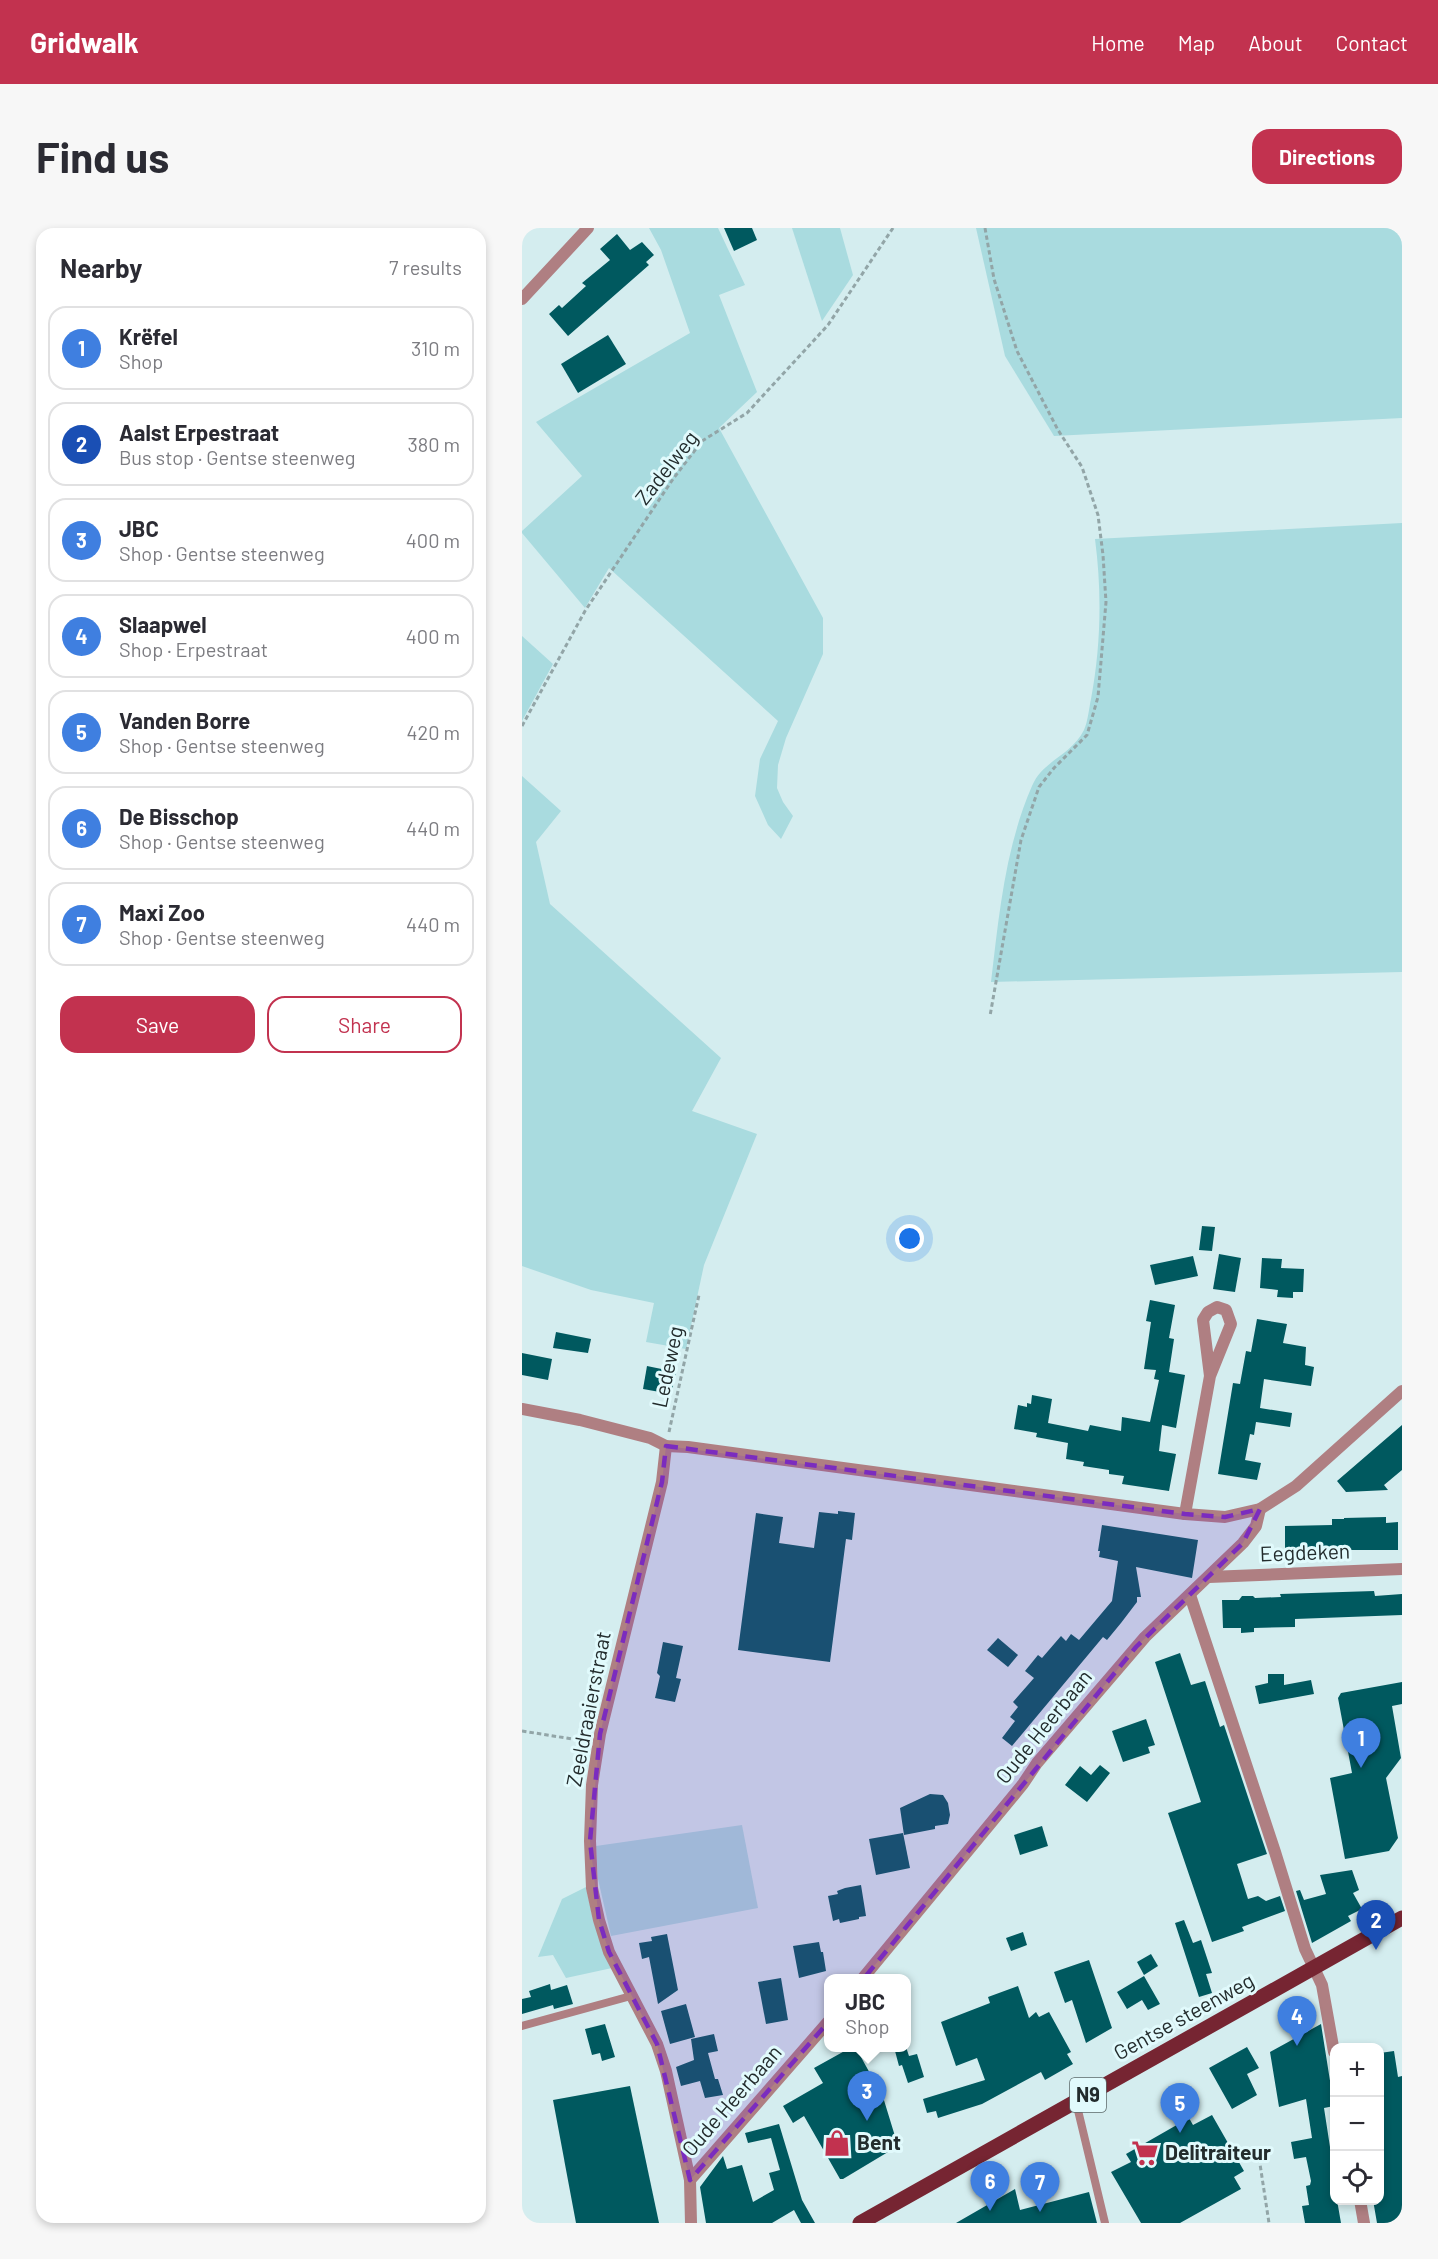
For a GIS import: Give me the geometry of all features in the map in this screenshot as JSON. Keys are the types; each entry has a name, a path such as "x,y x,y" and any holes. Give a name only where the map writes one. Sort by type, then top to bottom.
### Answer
{"main road":[{"name":"Gentse steenweg","path":"860,2223 1402,1918"}],"street":[{"path":"522,299 588,228"},
{"path":"1185,1514 1209,1376 1231,1324 1226,1310 1218,1307 1208,1312 1203,1320 1209,1376"},
{"path":"522,1409 590,1422 650,1438 666,1446 688,1447 1185,1514 1225,1517 1260,1509 1296,1486 1402,1391"},
{"name":"Zeeldraaierstraat","path":"666,1446 662,1482 627,1618 599,1744 592,1785 590,1842 592,1888 609,1952 657,2044 666,2071 690,2180 691,2223"},
{"name":"Oude Heerbaan","path":"866,1974 1091,1699 1145,1637 1243,1543 1256,1526 1260,1509"},
{"name":"Eegdeken","path":"1209,1576 1402,1569"},
{"path":"1190,1595 1305,1949 1322,1985 1333,2043"},
{"name":"Oude Heerbaan","path":"690,2180 824,2027"},
{"path":"1361,2205 1364,2223"}],"lane":[{"path":"522,2026 632,1996"},
{"path":"1076,2102 1105,2223"}],"path":[{"name":"Zadelweg","path":"522,726 585,611 673,479 702,441 747,413 828,325 893,228"},
{"path":"985,228 994,279 1017,351 1058,430 1082,467 1092,496 1098,515 1102,545 1106,602 1098,697 1087,735 1038,787 1021,840 990,1016"},
{"name":"Ledeweg","path":"666,1446 699,1295"},
{"path":"522,1731 599,1744"},
{"path":"1258,2151 1269,2223"}],"highlighted area":[{"path":"666,1446 1185,1514 1225,1517 1260,1509 1243,1543 1136,1647 824,2027 690,2180 657,2044 609,1952 599,1920 590,1841 600,1734 662,1482"}],"shaded area":[{"path":"649,228 718,228 745,285 719,295 757,392 719,428 823,618 823,654 786,738 778,765 777,788 793,816 781,839 768,825 755,796 760,759 778,721 609,568 585,608 522,533 582,476 536,422 690,333 661,250"},
{"path":"792,228 840,228 853,275 822,321"},
{"path":"976,228 1402,228 1402,418 1054,436 1005,356"},
{"path":"1402,523 1402,972 991,982 1004,882 1023,809 1037,777 1072,746 1084,730 1087,719 1097,659 1099,619 1099,579 1095,539"},
{"path":"522,636 553,664 522,721"},
{"path":"522,776 561,811 536,842 550,904 721,1058 692,1111 757,1134 704,1265 686,1349 646,1342 654,1303 591,1290 522,1266"},
{"path":"742,1825 758,1908 611,1936 598,1879 596,1846"},
{"path":"586,1887 594,1923 612,1968 566,1978 553,1955 538,1957 562,1899"}],"building":[{"path":"724,228 752,228 757,240 734,251"},
{"path":"617,234 630,250 642,242 654,255 646,262 649,265 568,336 549,314 559,305 562,308 586,286 582,283 610,260 600,249"},
{"path":"608,335 626,364 578,393 561,364"},
{"path":"1202,1226 1215,1227 1212,1251 1199,1250"},
{"path":"1219,1254 1241,1258 1235,1292 1213,1289"},
{"path":"1193,1256 1198,1276 1155,1285 1150,1265"},
{"path":"1262,1258 1282,1259 1281,1268 1304,1269 1303,1292 1293,1292 1293,1298 1277,1297 1278,1290 1260,1288"},
{"path":"1150,1300 1175,1305 1169,1338 1174,1339 1169,1372 1185,1375 1176,1428 1162,1425 1159,1451 1176,1454 1169,1491 1122,1484 1124,1476 1109,1474 1109,1470 1083,1466 1084,1462 1066,1459 1068,1443 1036,1437 1037,1433 1014,1429 1018,1405 1027,1407 1027,1403 1031,1404 1032,1395 1052,1399 1048,1423 1088,1431 1090,1425 1121,1431 1122,1417 1150,1422 1159,1380 1154,1379 1156,1370 1144,1369 1151,1322 1146,1321"},
{"path":"1257,1319 1287,1324 1283,1343 1306,1347 1305,1365 1314,1367 1311,1386 1264,1379 1260,1408 1292,1413 1290,1427 1256,1422 1254,1435 1250,1434 1245,1460 1261,1463 1257,1480 1218,1474 1233,1383 1240,1384 1246,1351 1251,1352"},
{"path":"556,1332 591,1339 588,1353 553,1348"},
{"path":"522,1353 552,1359 548,1380 522,1375"},
{"path":"647,1366 676,1372 671,1394 643,1389"},
{"path":"1402,1425 1402,1470 1384,1485 1388,1490 1346,1492 1337,1481"},
{"path":"838,1511 855,1513 852,1540 846,1539 830,1662 738,1650 756,1513 783,1517 779,1543 814,1548 819,1512 838,1514"},
{"path":"1386,1517 1386,1523 1398,1522 1398,1550 1319,1550 1319,1553 1285,1554 1285,1526 1332,1525 1332,1519"},
{"path":"1102,1525 1198,1540 1192,1578 1136,1567 1141,1597 1137,1597 1137,1602 1107,1640 1103,1637 1012,1746 1002,1738 1015,1721 1010,1717 1018,1707 1013,1702 1034,1678 1025,1671 1038,1655 1042,1658 1061,1636 1066,1641 1071,1634 1079,1640 1112,1601 1118,1561 1099,1557"},
{"path":"1374,1591 1375,1596 1402,1594 1402,1615 1295,1619 1295,1627 1254,1628 1254,1632 1241,1633 1241,1628 1223,1628 1222,1600 1239,1600 1242,1596 1255,1598 1281,1597 1280,1594"},
{"path":"998,1638 1018,1655 1008,1667 987,1650"},
{"path":"663,1642 683,1646 676,1678 681,1679 675,1702 655,1698 660,1676 657,1673"},
{"path":"1180,1653 1191,1685 1205,1681 1220,1727 1224,1725 1267,1854 1237,1864 1248,1899 1258,1896 1266,1901 1280,1896 1285,1911 1242,1927 1244,1931 1212,1942 1168,1813 1201,1802 1155,1662"},
{"path":"1268,1674 1284,1674 1284,1685 1311,1680 1314,1694 1259,1704 1255,1686 1268,1683"},
{"path":"1402,1682 1402,1704 1392,1706 1401,1758 1386,1778 1398,1838 1389,1851 1345,1859 1330,1778 1352,1773 1338,1698 1341,1693"},
{"path":"1146,1719 1155,1745 1148,1747 1150,1753 1123,1762 1112,1731"},
{"path":"1100,1765 1110,1773 1087,1802 1065,1785 1080,1766 1091,1775"},
{"path":"930,1794 943,1795 948,1803 950,1815 948,1824 904,1835 900,1808"},
{"path":"1042,1826 1048,1846 1020,1855 1014,1835"},
{"path":"903,1833 910,1868 876,1875 869,1839"},
{"path":"1352,1870 1359,1890 1353,1893 1362,1909 1348,1916 1351,1921 1312,1943 1296,1891 1300,1890 1304,1900 1326,1894 1320,1875"},
{"path":"861,1885 866,1916 840,1923 839,1919 833,1921 828,1896 838,1894 837,1891 845,1888"},
{"path":"1184,1920 1193,1943 1201,1940 1212,1973 1206,1974 1212,1993 1199,1997 1175,1923"},
{"path":"1023,1932 1027,1945 1011,1951 1006,1938"},
{"path":"667,1934 678,1990 658,2004 649,1957 642,1959 639,1943 652,1941 651,1937"},
{"path":"819,1942 826,1971 799,1978 793,1946"},
{"path":"1151,1954 1158,1966 1144,1975 1137,1962"},
{"path":"1089,1960 1112,2028 1086,2043 1072,2000 1065,2003 1054,1972"},
{"path":"1144,1976 1160,2004 1148,2010 1142,2000 1127,2009 1117,1992"},
{"path":"781,1978 788,2020 766,2024 758,1982"},
{"path":"550,1984 551,1990 567,1985 573,2004 554,2009 553,2005 522,2014 522,1999 531,1997 529,1991"},
{"path":"1018,1986 1029,2018 1036,2012 1039,2017 1049,2012 1071,2052 1067,2054 1073,2064 1045,2080 1041,2072 982,2104 938,2118 936,2111 927,2113 923,2099 985,2080 977,2058 956,2066 941,2022 990,2003 988,1997"},
{"path":"686,2004 695,2037 670,2044 661,2011"},
{"path":"605,2024 615,2057 602,2061 600,2053 592,2055 585,2029"},
{"path":"1321,2024 1330,2081 1330,2107 1324,2108 1330,2147 1330,2205 1338,2205 1341,2223 1305,2223 1302,2206 1309,2205 1306,2186 1310,2185 1311,2181 1306,2157 1294,2159 1291,2142 1312,2138 1306,2099 1279,2107 1270,2052"},
{"path":"714,2034 718,2051 708,2053 715,2079 718,2079 723,2095 705,2098 700,2081 681,2086 676,2067 694,2060 691,2039"},
{"path":"1247,2047 1259,2068 1247,2074 1257,2095 1232,2109 1209,2068"},
{"path":"1394,2051 1398,2077 1402,2076 1402,2223 1377,2223 1374,2205 1384,2205 1384,2052"},
{"path":"843,2052 858,2052 883,2097 898,2146 843,2179 840,2179 804,2116 793,2123 783,2106 823,2083 814,2068"},
{"path":"895,2052 908,2052 909,2056 917,2054 924,2077 908,2083 902,2065 899,2066"},
{"path":"630,2086 659,2223 576,2223 553,2100"},
{"path":"1212,2115 1244,2171 1234,2177 1241,2189 1180,2223 1141,2223 1111,2172 1131,2162 1126,2154 1189,2118 1193,2125"},
{"path":"779,2124 802,2200 815,2223 801,2223 794,2210 772,2223 706,2223 700,2187 723,2156 727,2169 742,2165 753,2202 774,2190 769,2173 780,2170 771,2138 748,2143 745,2133"},
{"path":"1015,2189 1020,2210 1089,2192 1097,2223 956,2223"}],"place":[{"name":"Krëfel","path":"1361,1768"},
{"name":"Aalst Erpestraat","path":"1376,1950"},
{"name":"Slaapwel","path":"1297,2046"},
{"name":"JBC","path":"867,2121"},
{"name":"Vanden Borre","path":"1180,2133"},
{"name":"Bent","path":"837,2143"},
{"name":"Delitraiteur","path":"1145,2153"},
{"name":"De Bisschop","path":"990,2211"},
{"name":"Maxi Zoo","path":"1040,2212"}]}
